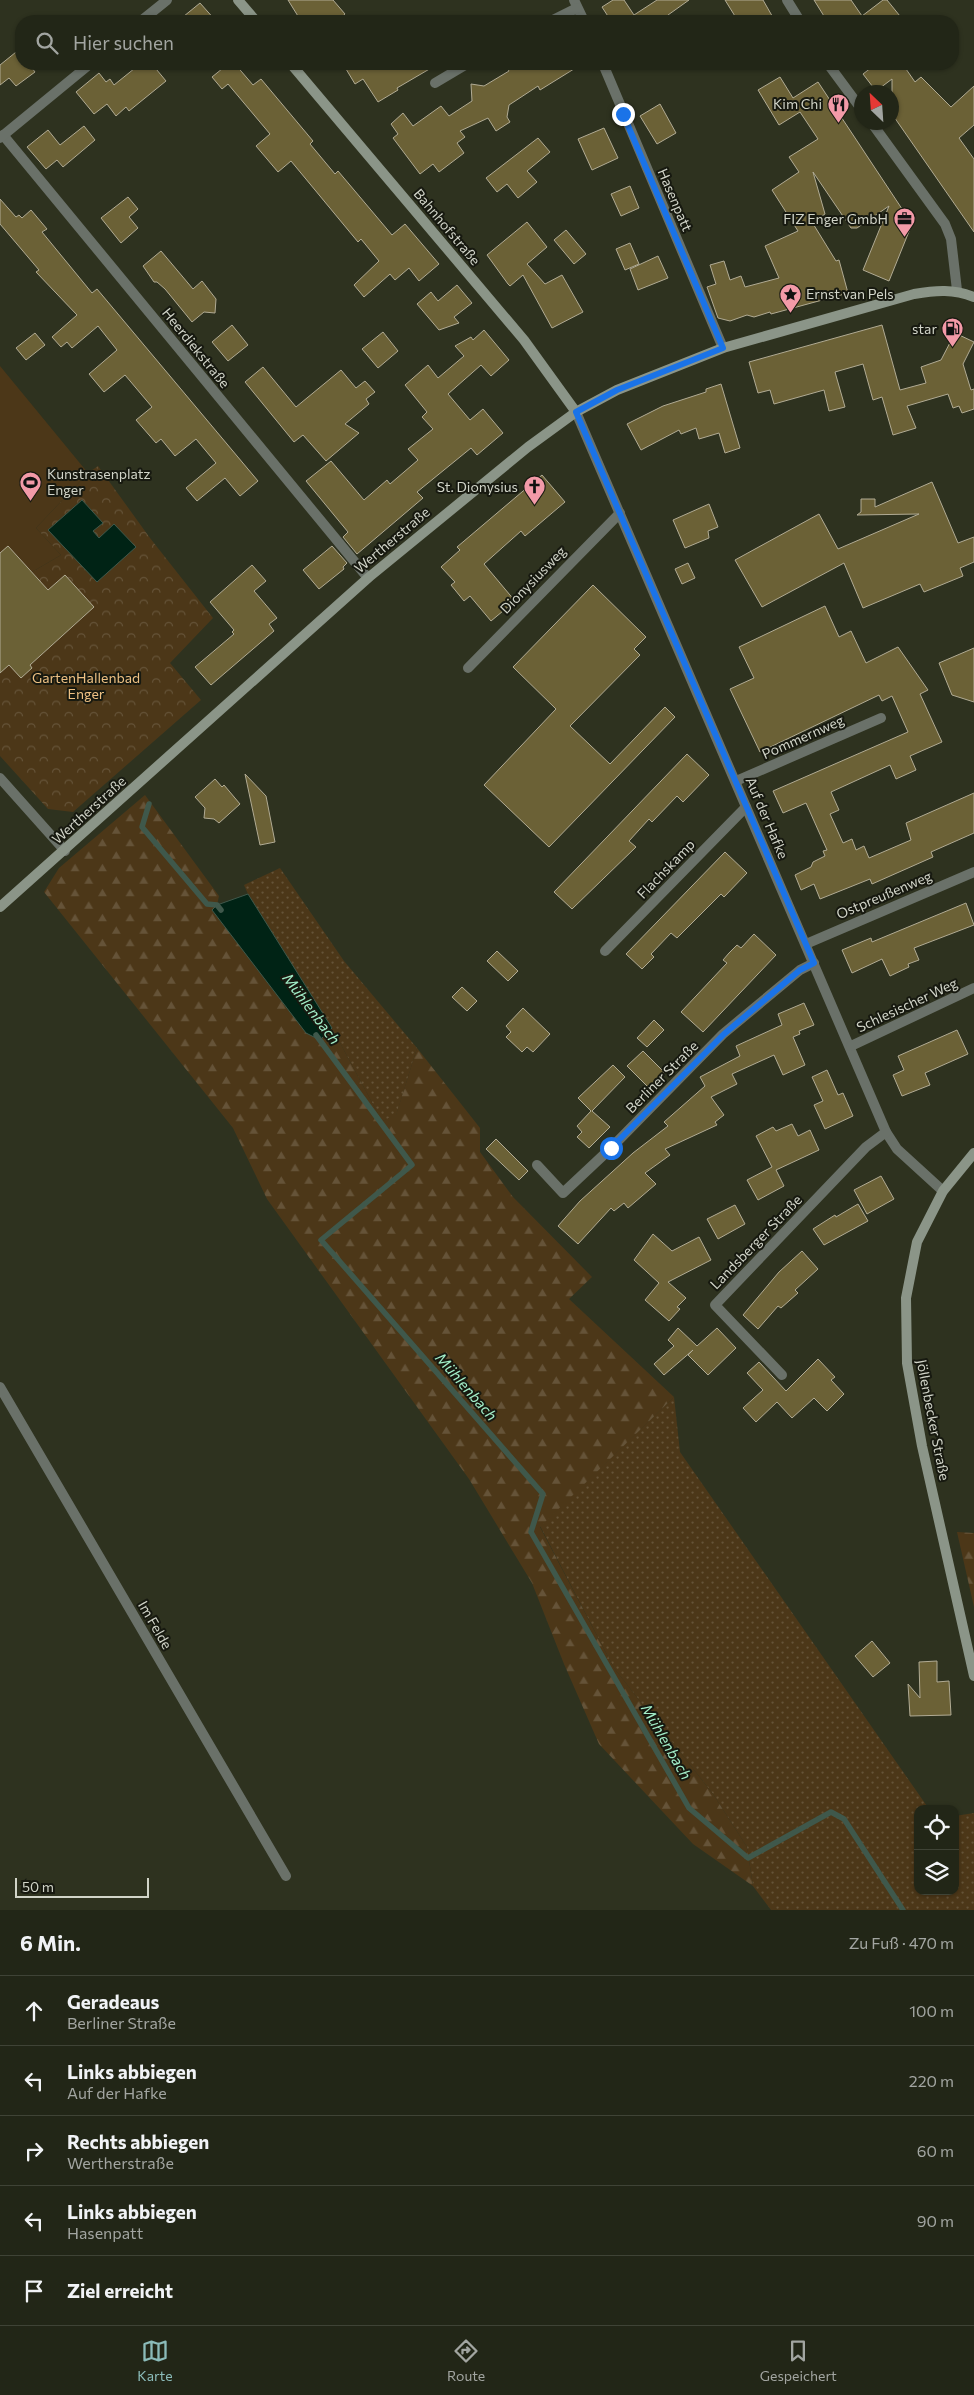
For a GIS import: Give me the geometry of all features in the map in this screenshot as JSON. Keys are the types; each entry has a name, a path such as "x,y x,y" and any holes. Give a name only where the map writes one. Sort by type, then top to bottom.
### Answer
{"main road":[{"path":"238,0 251,15"},
{"name":"Bahnhofstraße","path":"296,70 524,340 576,412"},
{"name":"Wertherstraße","path":"0,907 368,578 528,447 576,412 617,390 723,348 910,295 940,290 957,290"},
{"path":"957,290 974,297"},
{"name":"Jöllenbecker Straße","path":"974,1153 943,1191 917,1242 906,1298 906,1363 922,1446 974,1676"}],"street":[{"path":"148,15 167,0"},
{"path":"787,0 796,15"},
{"path":"560,15 576,4"},
{"path":"2,137 83,70"},
{"path":"435,83 457,70"},
{"name":"Hasenpatt","path":"606,70 723,348"},
{"path":"832,70 854,99"},
{"path":"877,130 944,224 951,240 957,290"},
{"name":"Heerdiekstraße","path":"2,137 368,578"},
{"name":"Auf der Hafke","path":"576,412 851,1046 886,1132 897,1149 943,1191"},
{"name":"Dionysiusweg","path":"468,668 620,513"},
{"name":"Pommernweg","path":"736,781 881,718"},
{"path":"0,778 64,851"},
{"name":"Flachskamp","path":"605,951 746,807"},
{"name":"Ostpreußenweg","path":"806,944 974,872"},
{"name":"Berliner Straße","path":"537,1165 563,1193 611,1148 724,1034 800,970 814,963"},
{"name":"Schlesischer Weg","path":"851,1046 974,988"},
{"name":"Landsberger Straße","path":"782,1375 715,1305 866,1147 886,1132"},
{"name":"Im Felde","path":"0,1387 286,1876"}],"green space":[{"name":"Kunstrasenplatz Enger","path":"0,366 88,473 36,528 61,555 32,572 0,601"},
{"name":"GartenHallenbad Enger","path":"98,466 150,538 213,618 170,663 201,700 73,812 48,809 0,756 0,601 32,572 61,555 36,528 88,473"},
{"path":"145,795 219,896 217,905 212,910 320,1040 332,1028 382,1121 396,1115 417,1048 480,1128 480,1152 513,1197 592,1277 569,1299 674,1397 540,1527 614,1668 713,1794 747,1847 753,1886 693,1844 599,1744 564,1664 532,1583 469,1479 267,1199 233,1128 44,892 59,868"},
{"path":"280,868 344,961 417,1048 396,1116 382,1121 332,1028 248,894 244,885"},
{"path":"674,1397 680,1452 926,1805 914,1805 914,1895 959,1895 959,1815 974,1813 974,1910 771,1910 753,1886 747,1847 713,1794 614,1668 540,1526"},
{"path":"957,1532 974,1533 974,1607"}],"water":[{"path":"82,500 103,523 93,531 99,538 114,524 136,547 97,582 48,530"},
{"path":"248,894 332,1028 320,1040 306,1033 212,910 217,905"}],"building":[{"path":"288,0 333,0 345,14 344,15 297,15"},
{"path":"613,0 624,0 634,15 607,15 602,7"},
{"path":"657,0 689,0 668,15 634,15"},
{"path":"725,0 763,0 772,15 734,15"},
{"path":"814,0 851,0 861,15 823,15"},
{"path":"883,0 887,0 899,15 863,15"},
{"path":"200,3 211,15 185,15"},
{"path":"15,53 15,70 34,70 35,72 16,86 9,78 0,85 0,65"},
{"path":"133,70 157,70 166,81 129,111 126,107 116,116 107,104 94,114 76,92 99,73 106,82 110,79 114,85"},
{"path":"221,70 240,70 253,85 261,79 313,141 310,144 335,174 338,171 392,235 405,224 439,264 419,281 409,268 395,280 390,274 364,297 354,285 379,261 361,239 358,242 291,161 278,172 256,146 270,134 228,84 222,89 212,77"},
{"path":"347,70 428,70 378,102 363,79 355,84"},
{"path":"572,70 540,90 538,86 509,105 507,117 510,122 496,131 488,118 460,131 465,137 457,143 464,153 439,172 433,164 420,174 393,138 398,134 391,124 403,113 413,126 441,106 449,116 472,101 471,84 484,86 509,71"},
{"path":"868,70 907,70 915,82 921,77 951,107 974,86 974,125 959,138 974,159 974,232 899,124 899,85 892,85 892,79 884,85 871,85 863,74"},
{"path":"780,77 793,98 818,82 912,224 889,281 863,270 889,206 857,228 851,228 813,172 825,214 812,222 836,261 839,260 848,293 771,314 770,312 754,317 747,315 730,321 718,318 707,287 716,284 710,265 724,261 730,280 741,276 745,287 779,278 765,246 798,231 772,190 799,172 789,157 818,139 800,112 779,125 758,90"},
{"path":"660,104 676,133 657,144 640,116"},
{"path":"84,126 95,140 63,167 57,160 46,169 27,147 48,130 60,145"},
{"path":"604,128 618,158 592,170 578,139"},
{"path":"538,138 550,152 527,171 537,182 518,198 507,184 497,192 486,178"},
{"path":"630,186 639,208 621,216 611,194"},
{"path":"128,197 138,209 129,217 138,228 121,243 101,218"},
{"path":"0,199 16,217 19,215 22,218 31,210 47,229 42,232 92,293 97,289 258,481 240,496 225,478 197,501 186,488 216,463 196,439 175,456 161,439 156,443 136,420 152,407 125,375 104,392 89,374 117,350 98,326 72,348 67,342 61,347 52,337 77,315 36,272 39,270 0,224"},
{"path":"527,222 547,247 527,264 545,284 562,275 583,312 552,328 523,275 510,286 487,255"},
{"path":"566,230 586,254 574,264 554,240"},
{"path":"630,243 639,264 625,270 616,249"},
{"path":"161,251 193,289 202,281 216,299 215,313 204,312 192,322 165,289 157,282 154,282 143,266"},
{"path":"658,256 668,278 638,290 630,269"},
{"path":"457,285 472,303 454,317 459,323 439,330 417,304 431,292 438,301"},
{"path":"232,325 248,345 228,361 212,342"},
{"path":"882,325 900,390 926,383 921,367 941,360 955,333 974,342 963,364 971,390 974,389 974,409 962,413 959,406 953,408 948,394 907,406 916,428 893,435 882,397 873,400 863,364 835,372 845,407 829,411 824,390 774,404 770,390 758,393 749,362"},
{"path":"484,330 509,360 491,376 481,365 448,394 470,420 483,409 503,433 477,455 471,448 417,492 423,498 357,554 343,537 348,532 306,481 331,461 364,500 387,480 390,484 418,460 408,449 433,429 422,417 427,412 405,385 428,365 438,378 464,356 455,346 471,337 473,340"},
{"path":"383,332 398,351 378,368 362,349"},
{"path":"35,333 45,345 26,360 16,348"},
{"path":"263,367 296,407 341,370 356,388 365,381 375,392 366,399 369,404 345,424 359,433 326,461 303,435 294,442 245,382"},
{"path":"721,384 740,448 725,453 719,433 699,439 696,428 681,434 679,430 641,450 627,424 663,406 706,392 706,389"},
{"path":"542,475 565,502 525,536 521,531 484,564 515,601 491,621 470,596 464,601 451,585 455,582 441,567 460,550 457,547"},
{"path":"932,482 958,543 974,537 974,562 960,568 963,576 924,592 920,584 863,608 844,563 762,607 735,560 819,514 838,549 919,514 857,515 861,512 861,499 875,499 875,507"},
{"path":"709,504 718,527 708,531 709,538 685,548 673,520"},
{"path":"8,546 48,590 65,575 94,607 30,665 32,668 21,678 9,665 0,673 0,553"},
{"path":"332,546 347,563 343,567 344,569 319,589 303,570"},
{"path":"688,563 695,578 682,584 675,569"},
{"path":"252,565 266,581 254,591 277,618 269,624 274,631 211,685 195,667 234,634 232,632 234,630 210,602"},
{"path":"593,585 646,637 634,649 640,655 570,726 610,764 665,707 675,717 549,847 484,785 556,709 513,667"},
{"path":"825,606 839,637 851,631 866,663 898,647 928,690 920,694 942,742 910,756 916,770 896,779 890,765 831,792 839,810 830,814 843,843 852,839 856,850 864,846 869,858 911,840 906,823 974,793 974,833 931,852 933,857 872,884 870,879 820,899 814,884 801,890 795,875 811,867 813,862 825,856 823,851 827,850 806,803 783,813 773,791 908,732 892,696 882,701 879,695 760,752 730,689 754,678 739,647"},
{"path":"974,648 974,702 952,695 939,663"},
{"path":"687,754 709,775 683,802 677,796 652,822 649,819 629,841 636,847 572,909 554,892"},
{"path":"245,774 266,796 275,842 260,845"},
{"path":"215,779 222,787 224,785 240,804 219,823 214,819 204,818 205,808 195,797"},
{"path":"725,852 747,873 724,897 721,894 677,938 671,933 651,954 654,957 642,969 626,954"},
{"path":"966,903 974,925 914,948 919,960 908,964 909,967 890,976 882,959 852,973 842,950 871,938 872,942"},
{"path":"754,934 776,955 703,1032 681,1012 727,963 723,960 729,953 737,945 741,948"},
{"path":"497,951 518,971 508,981 487,961"},
{"path":"462,987 477,1001 467,1011 452,997"},
{"path":"804,1003 814,1025 799,1031 800,1034 793,1037 805,1065 783,1075 774,1055 732,1074 737,1084 711,1097 724,1115 715,1122 717,1125 665,1149 670,1155 645,1173 656,1184 628,1208 624,1203 614,1211 611,1208 578,1244 558,1226 580,1201 633,1153 668,1126 664,1122 705,1086 700,1077 740,1056 736,1046 782,1025 778,1014"},
{"path":"523,1008 550,1034 533,1052 527,1047 522,1052 506,1037 511,1032 506,1026"},
{"path":"654,1020 664,1030 647,1047 637,1038"},
{"path":"957,1030 968,1054 925,1073 930,1085 902,1096 893,1075 904,1070 898,1056"},
{"path":"643,1051 664,1072 649,1088 627,1066"},
{"path":"613,1065 625,1077 592,1111 610,1127 589,1148 577,1137 582,1132 577,1126 591,1111 578,1098"},
{"path":"827,1070 838,1095 843,1093 853,1116 825,1129 814,1105 823,1101 812,1077"},
{"path":"792,1124 798,1136 810,1130 819,1150 776,1170 784,1186 758,1200 747,1180 772,1167 756,1136 773,1127 776,1131"},
{"path":"496,1139 528,1171 519,1180 486,1149"},
{"path":"881,1176 894,1199 867,1214 854,1190"},
{"path":"858,1204 868,1221 824,1245 813,1229 835,1215 836,1217"},
{"path":"735,1205 745,1224 718,1239 707,1219"},
{"path":"653,1234 672,1251 699,1237 711,1260 668,1282 686,1298 677,1307 680,1309 669,1321 645,1300 659,1283 634,1260"},
{"path":"802,1251 818,1269 795,1290 798,1293 781,1308 778,1306 758,1329 743,1315 779,1272"},
{"path":"678,1328 697,1346 717,1328 736,1348 708,1375 688,1355 693,1350 664,1375 654,1364 674,1346 668,1340"},
{"path":"818,1359 835,1377 831,1380 844,1394 827,1411 814,1398 792,1418 777,1402 756,1422 743,1408 763,1390 747,1373 759,1362 786,1391"},
{"path":"872,1641 890,1663 873,1677 855,1656"},
{"path":"937,1661 937,1682 949,1681 951,1715 910,1716 908,1684 920,1698 919,1662"}],"waterway":[{"name":"Mühlenbach","path":"149,804 142,827 207,904 217,905 221,910"},
{"name":"Mühlenbach","path":"316,1035 412,1165 321,1240 543,1494 531,1532 689,1808 748,1858 831,1812 844,1819 903,1910"}],"place":[{"name":"Kim Chi","path":"838,123"},
{"name":"FIZ Enger GmbH","path":"904,238"},
{"name":"Ernst van Pels","path":"790,313"},
{"name":"star","path":"953,348"},
{"name":"Kunstrasenplatz Enger","path":"31,501"},
{"name":"St. Dionysius","path":"534,506"}],"route":[{"path":"611,1148 724,1034 800,970 814,963 576,412 617,390 723,348 623,114"}]}
